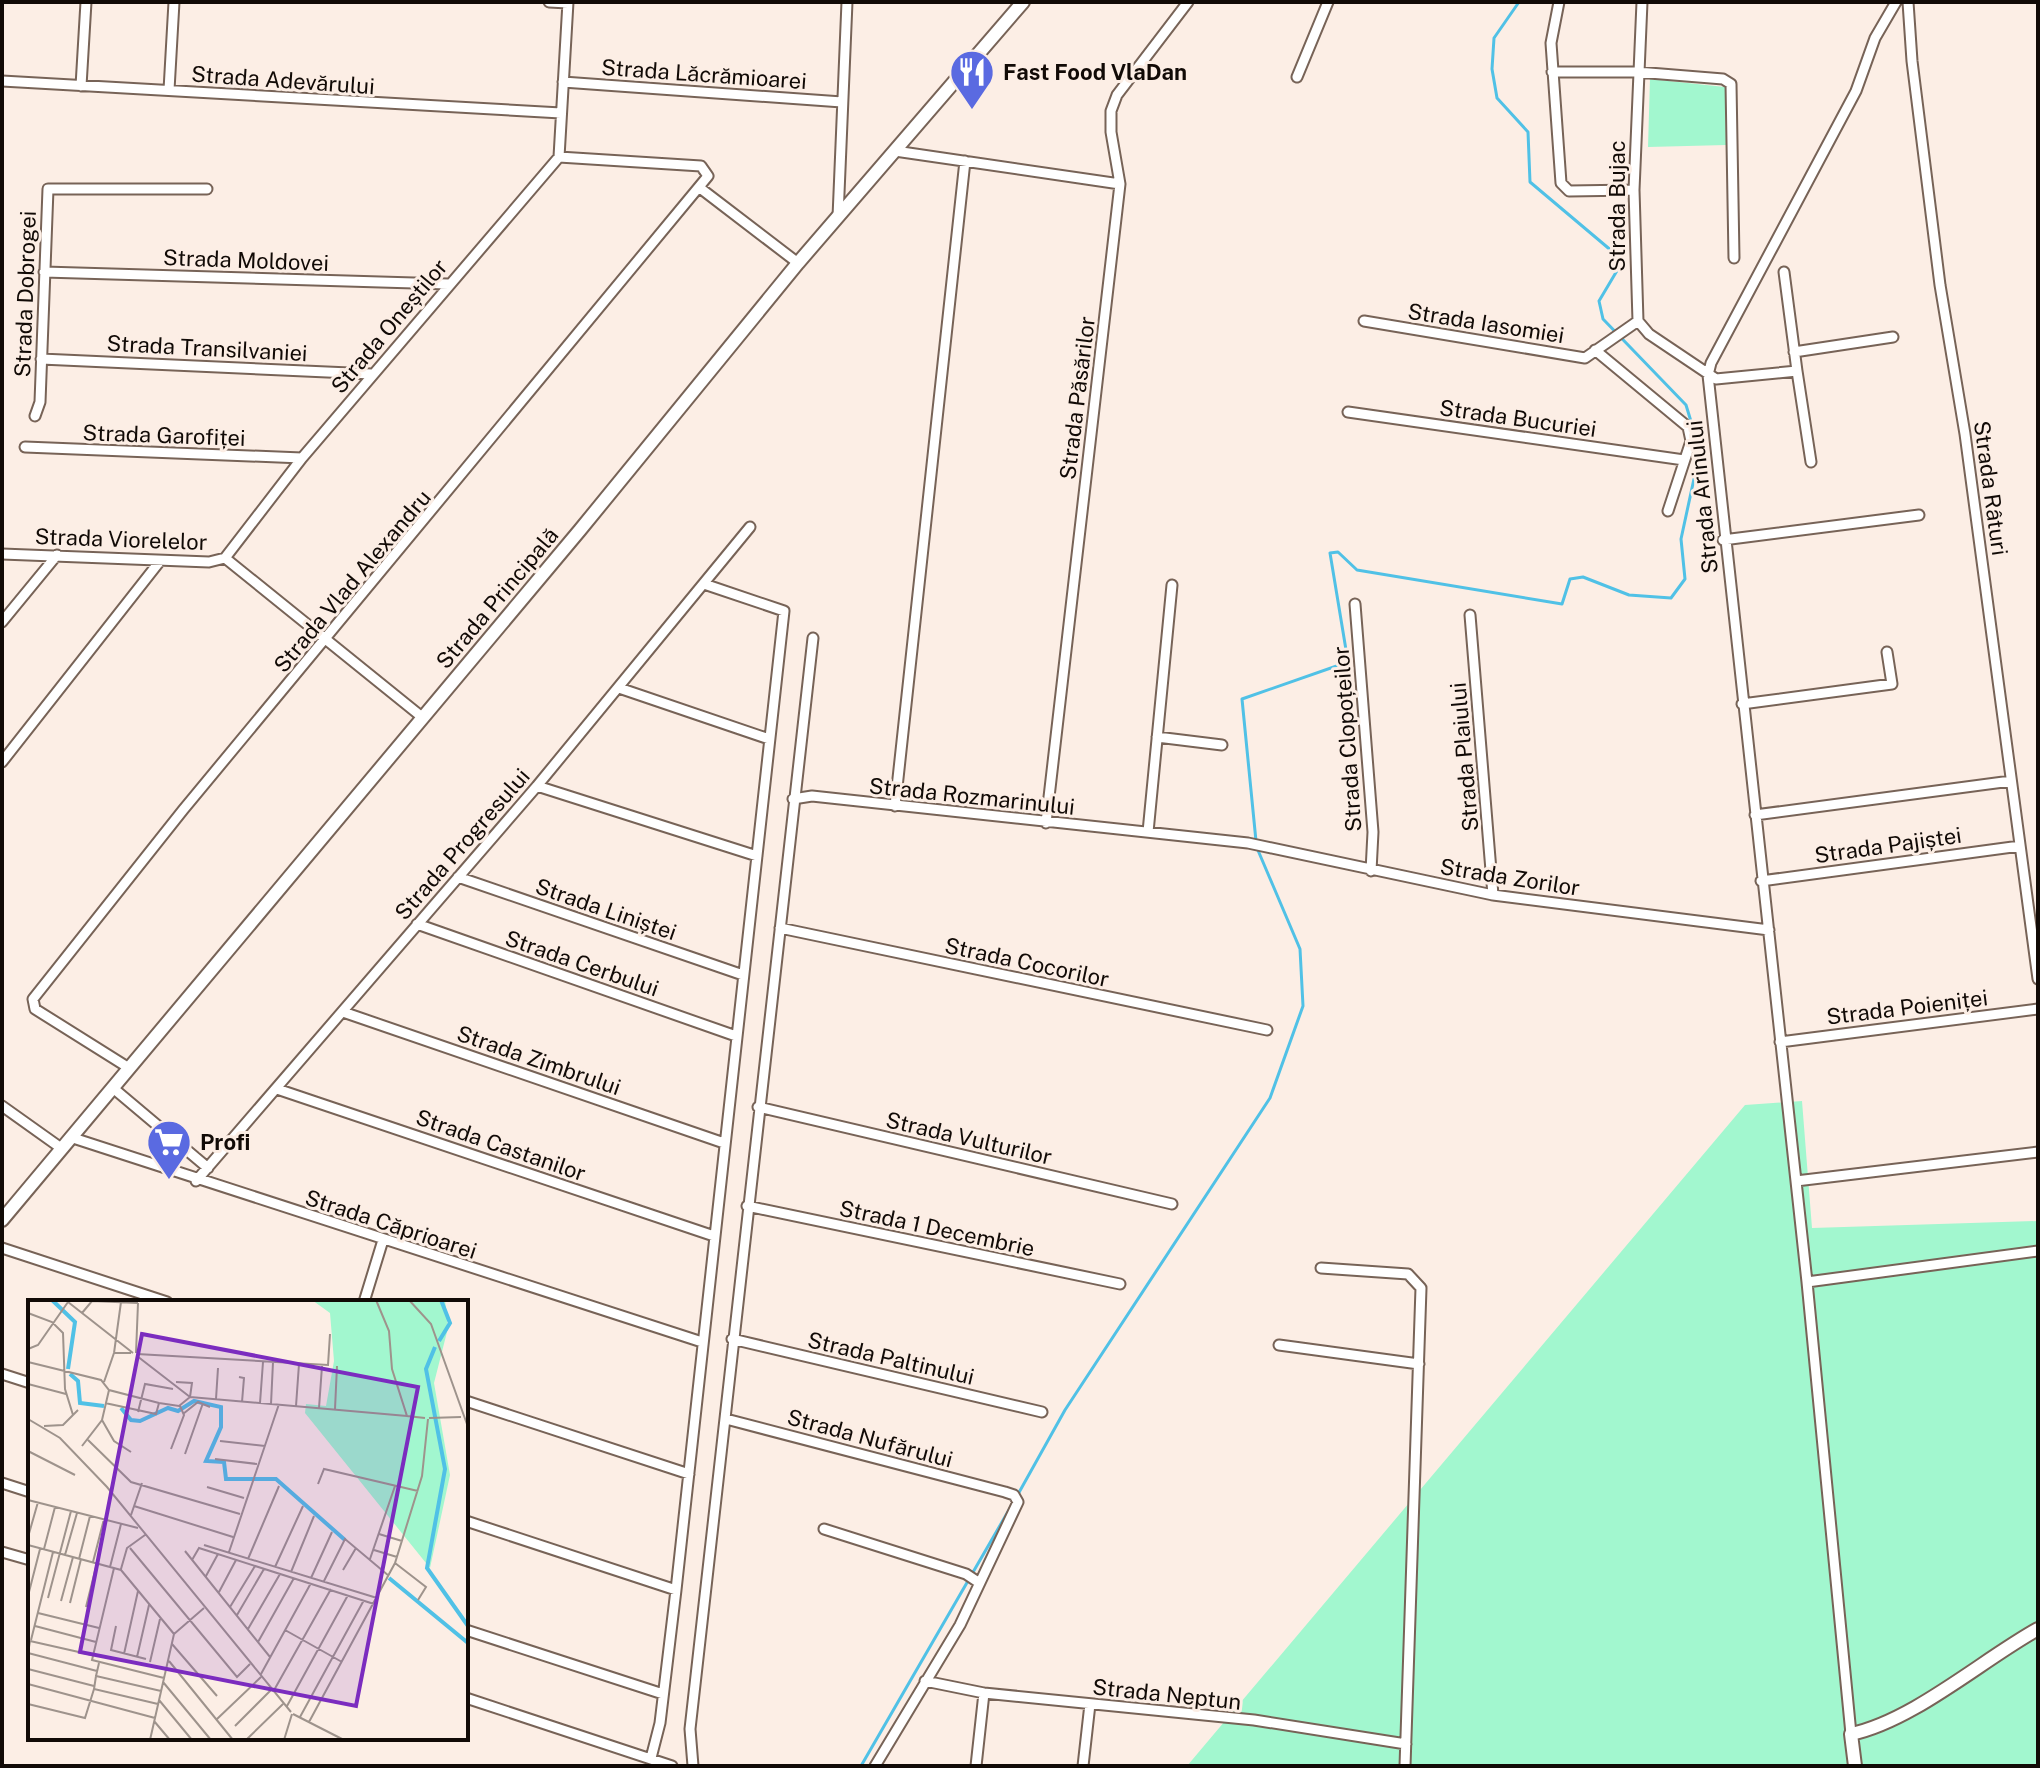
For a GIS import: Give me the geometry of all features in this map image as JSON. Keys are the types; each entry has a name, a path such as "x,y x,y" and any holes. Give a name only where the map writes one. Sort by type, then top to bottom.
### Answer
{"main road":[{"name":"Strada Principală","path":"2,1220 798,263 1023,2"},
{"path":"1855,1766 1851,1734 1883,1723 2038,1629"}],"street":[{"path":"81,86 86,2"},
{"path":"169,90 174,2"},
{"path":"549,2 568,3 559,157 701,166 708,176 700,188 798,263"},
{"path":"838,217 847,2"},
{"name":"Strada Păsărilor","path":"1046,823 1120,184 1111,111 1117,95 1188,2"},
{"path":"1297,77 1328,2"},
{"path":"1559,2 1551,43 1560,177 1564,189 1634,190"},
{"name":"Strada Bujac","path":"1638,321 1634,190 1642,2"},
{"path":"1708,375 1711,363 1856,91 1875,38 1896,2"},
{"name":"Strada Râturi","path":"1908,2 1937,269 1965,434 2038,979"},
{"path":"1552,72 1637,72 1723,79 1731,84 1734,258"},
{"name":"Strada Adevărului","path":"2,81 169,90 264,99 561,113"},
{"name":"Strada Lăcrămioarei","path":"563,82 842,102"},
{"path":"895,151 1120,184"},
{"name":"Strada Oneștilor","path":"225,558 302,458 559,157"},
{"path":"895,806 965,161"},
{"name":"Strada Vlad Alexandru","path":"129,1068 35,1009 33,999 183,810 700,188"},
{"name":"Strada Dobrogei","path":"35,416 40,402 48,189 207,189"},
{"name":"Strada Moldovei","path":"44,272 448,284"},
{"path":"1784,272 1811,462"},
{"name":"Strada Iasomiei","path":"1364,321 1585,358 1638,321"},
{"path":"1638,321 1708,375 1722,379 1797,371"},
{"path":"1794,352 1893,337"},
{"path":"1595,350 1688,427 1691,441 1668,511"},
{"name":"Strada Transilvaniei","path":"41,359 372,374"},
{"name":"Strada Arinului","path":"1708,375 1723,540 1807,1282 1851,1734"},
{"name":"Strada Bucuriei","path":"1348,412 1684,460"},
{"name":"Strada Garofiței","path":"25,447 302,458"},
{"path":"1723,540 1919,515"},
{"name":"Strada Progresului","path":"196,1181 537,786 750,527"},
{"name":"Strada Viorelelor","path":"2,554 209,562 225,558 422,717"},
{"path":"2,622 57,555"},
{"path":"2,762 160,561"},
{"path":"651,1758 663,1694 676,1590 784,611 704,584"},
{"path":"1148,832 1172,585"},
{"name":"Strada Clopoțeilor","path":"1355,604 1373,832 1371,871"},
{"name":"Strada Plaiului","path":"1470,615 1493,895"},
{"path":"693,1766 690,1729 813,638"},
{"path":"1742,704 1892,684 1887,652"},
{"path":"619,688 769,739"},
{"path":"1157,737 1222,745"},
{"path":"1755,815 2011,781"},
{"path":"537,786 757,856"},
{"name":"Strada Rozmarinului","path":"793,799 812,796 1248,843"},
{"name":"Strada Zorilor","path":"1248,843 1493,895 1730,928 1769,930"},
{"name":"Strada Pajiștei","path":"1761,881 2020,846"},
{"name":"Strada Liniștei","path":"458,877 743,975"},
{"name":"Strada Cerbului","path":"417,924 736,1036"},
{"name":"Strada Cocorilor","path":"780,928 1267,1030"},
{"name":"Strada Poieniței","path":"1780,1042 2038,1009"},
{"name":"Strada Zimbrului","path":"343,1012 724,1143"},
{"path":"113,1088 208,1168"},
{"name":"Strada Castanilor","path":"277,1089 714,1236"},
{"path":"2,1106 61,1148"},
{"name":"Strada Vulturilor","path":"758,1107 1172,1204"},
{"name":"Strada Căprioarei","path":"70,1137 196,1181 702,1342"},
{"path":"1796,1181 2038,1152"},
{"name":"Strada 1 Decembrie","path":"747,1206 1120,1284"},
{"path":"365,1300 383,1240"},
{"path":"2,1248 161,1300"},
{"path":"1807,1282 2038,1251"},
{"path":"1321,1268 1413,1277 1421,1288 1405,1766"},
{"name":"Strada Paltinului","path":"732,1339 1042,1412"},
{"path":"1279,1345 1419,1364"},
{"path":"2,1374 28,1382"},
{"path":"468,1402 689,1474"},
{"name":"Strada Nufărului","path":"726,1419 1012,1496 978,1582"},
{"path":"2,1483 28,1491"},
{"path":"468,1522 676,1590"},
{"path":"824,1529 966,1574 978,1582 960,1625 875,1766"},
{"path":"2,1552 28,1559"},
{"path":"468,1631 663,1694"},
{"name":"Strada Neptun","path":"925,1681 984,1693 1254,1720 1406,1744"},
{"path":"976,1766 984,1693"},
{"path":"468,1699 672,1766"},
{"path":"1083,1766 1090,1704"}],"green space":[{"path":"1650,79 1725,87 1726,145 1648,147"},
{"path":"1802,1101 1812,1228 2038,1221 2038,1766 1187,1766 1745,1105"}],"waterway":[{"path":"1256,841 1242,699 1348,662 1330,553 1338,552 1357,570 1562,604 1570,579 1583,577 1629,595 1671,598 1685,579 1681,539 1700,451 1686,405 1603,319 1599,301 1618,269 1613,252 1530,182 1528,132 1497,98 1492,69 1494,38 1519,2"},
{"path":"1017,1496 1065,1410 1270,1098 1303,1006 1300,949 1257,848"},
{"path":"861,1766 1013,1503"}],"place":[{"name":"Fast Food VlaDan","path":"972,111"},
{"name":"Profi","path":"169,1181"}]}
